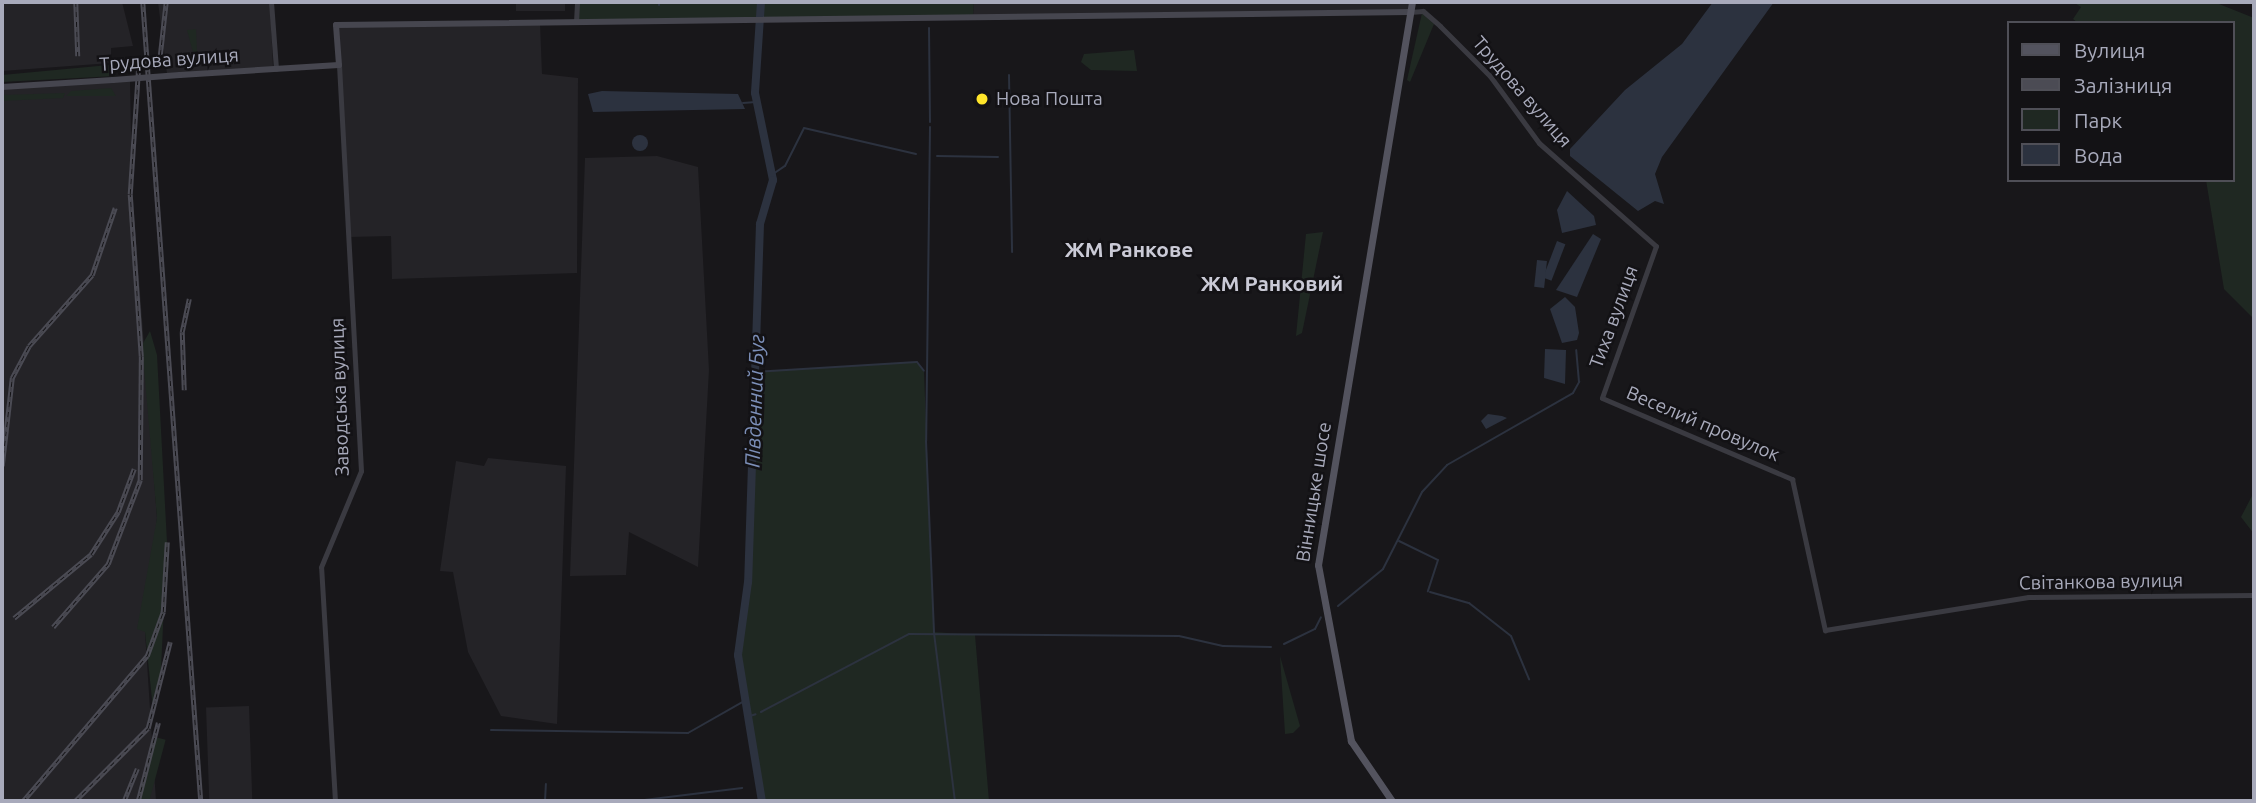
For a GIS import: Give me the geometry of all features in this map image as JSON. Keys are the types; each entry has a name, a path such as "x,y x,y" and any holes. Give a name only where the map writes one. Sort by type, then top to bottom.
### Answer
{"main road":[{"name":"Вінницьке шосе","path":"1392,801 1352,741 1318,573 1412,2"},
{"name":"Трудова вулиця","path":"336,25 1410,12"},
{"name":"Заводська вулиця","path":"336,25 339,65"},
{"name":"Трудова вулиця","path":"2,87 339,65"}],"street":[{"path":"271,2 275,69"},
{"path":"576,22 577,2"},
{"name":"Трудова вулиця","path":"1410,12 1423,11 1440,26 1490,76 1539,143 1656,246"},
{"name":"Заводська вулиця","path":"335,801 321,567 360,471 339,65"},
{"name":"Тиха вулиця","path":"1602,398 1656,246"},
{"name":"Веселий провулок","path":"1602,398 1792,479 1825,630"},
{"name":"Світанкова вулиця","path":"1825,630 2028,597 2254,595"}],"shaded area":[{"path":"2,2 122,2 133,46 111,48 111,63 2,71"},
{"path":"158,2 270,2 273,67 167,74"},
{"path":"516,2 565,2 565,11 516,11"},
{"path":"974,2 1410,2 1409,10 973,15"},
{"path":"540,23 542,74 578,78 577,273 392,279 391,236 349,237 336,25"},
{"path":"130,81 132,186 157,518 145,632 156,801 2,801 2,89"},
{"path":"657,156 698,167 709,370 698,567 629,532 626,575 570,576 585,158"},
{"path":"488,458 566,466 557,724 501,716 468,652 453,572 440,571 456,461 484,466"},
{"path":"249,706 252,801 209,801 206,708"}],"green space":[{"path":"579,2 974,2 973,15 578,20"},
{"path":"2073,2 2214,2 2254,18 2254,319 2224,289 2206,182 2235,182 2235,21 2076,21 2073,19 2081,7"},
{"path":"1422,13 1434,24 1410,82 1407,80"},
{"path":"196,29 197,52 193,52 187,30"},
{"path":"1134,50 1137,71 1091,70 1081,62 1084,54"},
{"path":"109,65 116,76 2,82 2,75"},
{"path":"111,88 116,96 66,96 71,91"},
{"path":"65,93 63,98 2,101 2,95"},
{"path":"1323,232 1302,333 1296,336 1306,234"},
{"path":"150,331 157,355 167,542 161,669 153,709 145,632 137,629 157,518 142,345"},
{"path":"917,362 924,372 934,632 975,635 989,801 762,801 738,662 748,582 755,372"},
{"path":"2254,492 2254,534 2241,517"},
{"path":"1280,656 1300,726 1293,733 1285,734"},
{"path":"155,737 166,740 149,801 138,799"}],"water":[{"path":"1713,2 1774,2 1662,157 1655,174 1664,204 1655,201 1638,211 1570,156 1570,149 1625,90 1682,44"},
{"path":"602,91 738,94 745,109 593,112 588,94"},
{"path":"637,135 643,135 648,143 646,149 637,151 632,146 632,140"},
{"path":"1567,191 1594,216 1596,225 1562,233 1557,210"},
{"path":"1593,234 1601,239 1577,297 1556,290"},
{"path":"1557,241 1565,244 1551,281 1543,277"},
{"path":"1537,260 1547,261 1544,288 1534,287"},
{"path":"1565,297 1575,307 1579,333 1577,340 1562,343 1550,309"},
{"path":"1545,349 1566,350 1565,384 1544,378"},
{"path":"1488,414 1507,418 1486,429 1481,421"}],"waterway":[{"name":"Південний Буг","path":"761,2 755,93 773,180 760,224 748,582 738,655 762,801"},
{"path":"929,28 930,122"},
{"path":"1009,75 1012,252"},
{"path":"743,103 756,102"},
{"path":"930,127 926,441 934,633 955,801"},
{"path":"773,174 785,166 804,128 916,154"},
{"path":"937,156 998,157"},
{"path":"1338,606 1383,569 1422,492 1447,465 1573,393 1579,382 1576,350"},
{"path":"755,372 917,362 924,371"},
{"path":"1399,541 1438,560 1428,591"},
{"path":"1430,592 1469,603 1511,636 1529,679"},
{"path":"1284,644 1315,629 1321,617"},
{"path":"761,712 909,634 1179,636 1223,646 1271,647"},
{"path":"491,730 688,733 744,701"},
{"name":"Південний Буг","path":"747,717 756,714"},
{"path":"545,801 546,784"},
{"path":"636,801 742,788"}],"railway":[{"path":"76,2 78,56"},
{"path":"143,2 201,801"},
{"path":"159,65 166,2"},
{"path":"53,627 108,564 140,480 141,356 130,194 139,57"},
{"path":"2,466 12,378 29,346 92,275 115,208"},
{"path":"184,390 182,332 189,299"},
{"path":"14,618 91,554 118,512 134,469"},
{"path":"23,801 147,656 163,612 167,542"},
{"path":"75,801 148,728 170,642"},
{"path":"138,801 158,723"},
{"path":"124,801 137,769"}],"place":[{"name":"Нова Пошта","path":"982,99"}],"district":[{"name":"ЖМ Ранкове","path":"1129,249"},
{"name":"ЖМ Ранковий","path":"1272,283"}]}
